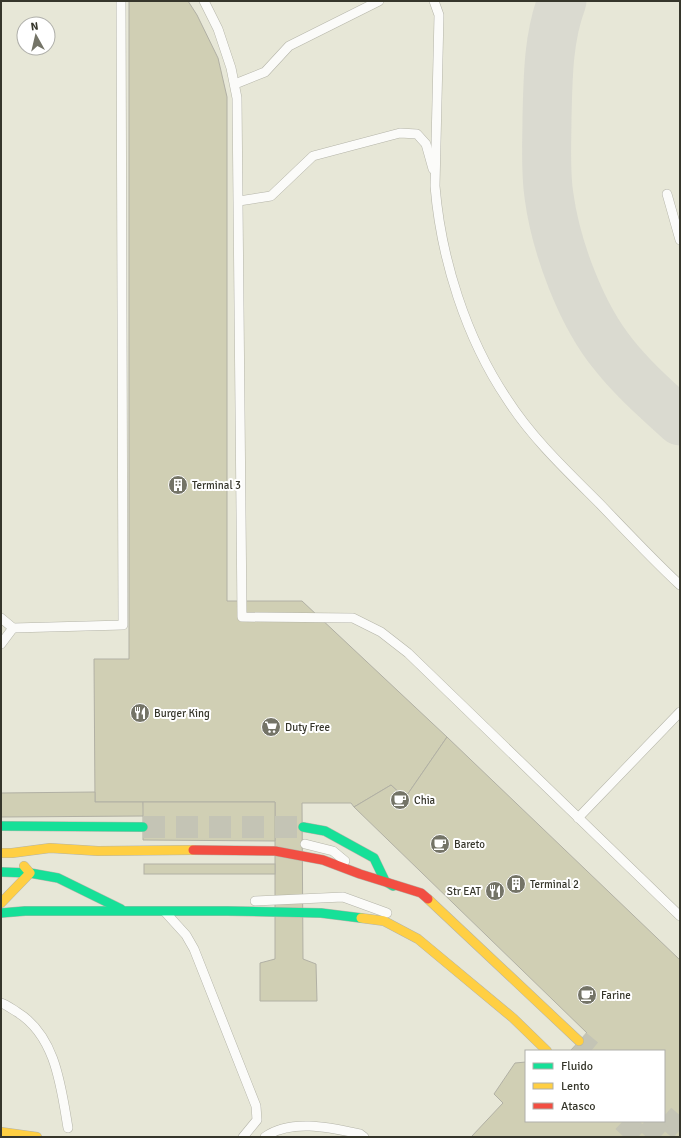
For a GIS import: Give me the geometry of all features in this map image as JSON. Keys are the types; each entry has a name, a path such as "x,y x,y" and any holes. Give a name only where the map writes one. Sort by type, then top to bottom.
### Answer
{"street":[{"path":"1,826 143,827"},
{"path":"303,827 325,831 374,858 385,881 409,898"},
{"path":"4,843 30,873"},
{"path":"1,853 50,848 98,851 275,851 323,860 360,874 421,893 579,1041"},
{"path":"68,857 98,851"},
{"path":"1,903 30,873 42,868"},
{"path":"1,872 30,873 58,878 124,911"},
{"path":"2,912 227,911 321,913 384,921 418,939 513,1018 547,1050"},
{"path":"1,1132 37,1137"}],"lane":[{"path":"1,618 12,628 123,625 121,1"},
{"path":"204,1 218,29 231,68 238,98 242,617 353,618 381,632 408,653 680,916"},
{"path":"234,84 264,72 289,46 379,1"},
{"path":"434,1 439,15 435,179 437,204 448,264 456,290 477,344 506,398 528,430 680,585"},
{"path":"239,201 271,196 313,156 400,133 417,134 426,144 435,179"},
{"path":"667,194 680,240"},
{"path":"1,644 12,628"},
{"path":"578,818 680,712"},
{"path":"84,827 114,837"},
{"path":"305,844 333,851 360,874"},
{"path":"227,911 253,902 343,897 386,912 418,939"},
{"path":"164,911 186,935 194,949 256,1106 257,1120 243,1137"},
{"path":"1,1003 27,1018 42,1035 54,1062 61,1088 68,1128"},
{"path":"265,1137 280,1130 308,1126 331,1128 360,1134 364,1137"}],"building":[{"name":"Terminal 3","path":"129,1 188,1 197,15 218,58 227,97 227,601 302,601 447,737 405,798 391,785 354,807 351,803 302,803 303,959 316,964 317,1001 260,1001 260,963 275,959 275,802 95,802 94,659 129,659"},
{"name":"Terminal 2","path":"447,737 680,960 680,1137 472,1136 503,1103 494,1094 515,1063 525,1062 525,1122 665,1122 665,1050 571,1050 587,1033 354,807 391,785 405,798"},
{"path":"95,792 95,802 143,802 144,816 1,817 1,793"},
{"path":"143,802 275,802 275,841 143,840"},
{"path":"144,864 275,864 275,874 144,874"}],"taxiway":[{"path":"562,1 557,15 551,44 548,73 546,157 549,196 557,237 581,301 602,339 629,372 680,421"}],"tunnel":[{"path":"143,827 303,827"},
{"path":"579,1041 590,1050"},
{"path":"665,1117 680,1130"},
{"path":"624,1122 640,1137"},
{"path":"646,1122 663,1137"}],"traffic: fast":[{"path":"1,826 143,827"},
{"path":"303,827 325,831 374,858 385,881 393,886"},
{"path":"1,872 30,873 58,878 121,909"},
{"path":"1,913 25,911 227,911 321,913 361,918"}],"traffic: slow":[{"path":"1,853 50,848 98,851 193,850"},
{"path":"1,903 30,873 24,866"},
{"path":"428,899 579,1041"},
{"path":"361,918 384,921 418,939 513,1018 546,1050"},
{"path":"1,1132 37,1137"}],"traffic: jam":[{"path":"193,850 275,851 323,860 360,874 421,893 428,899"}],"place":[{"name":"Terminal 3","path":"178,485"},
{"name":"Burger King","path":"140,713"},
{"name":"Duty Free","path":"271,727"},
{"name":"Chia","path":"400,800"},
{"name":"Bareto","path":"440,844"},
{"name":"Terminal 2","path":"516,884"},
{"name":"Str EAT","path":"495,891"},
{"name":"Farine","path":"587,995"}]}
